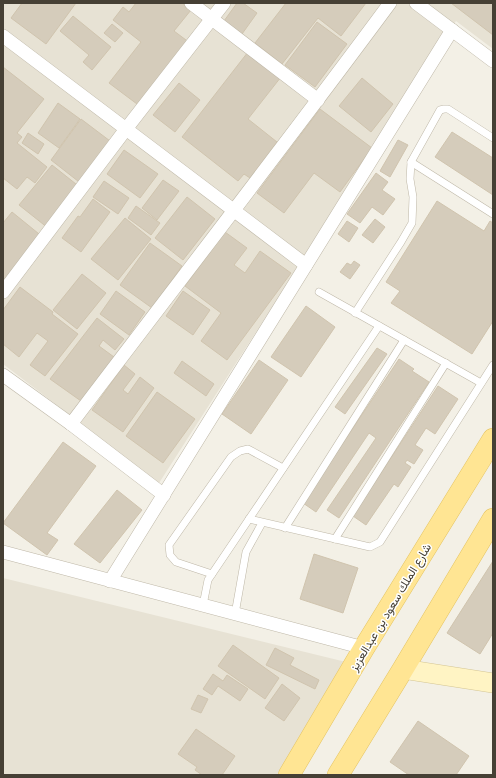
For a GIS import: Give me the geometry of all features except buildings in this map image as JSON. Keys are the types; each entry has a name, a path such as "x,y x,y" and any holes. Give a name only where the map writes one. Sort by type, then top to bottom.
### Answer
{"main road":[{"name":"شارع الملك سعود بن عبدالعزيز","path":"289,775 364,648 493,439"},
{"path":"338,775 403,670 493,519"}],"street":[{"path":"191,3 318,100"},
{"path":"3,292 126,129 224,3"},
{"path":"71,424 390,3"},
{"path":"416,3 493,61"},
{"path":"110,581 452,30"},
{"path":"3,36 306,265"},
{"path":"3,376 71,424 164,495"},
{"path":"3,552 364,648"},
{"path":"403,670 493,683"}],"lane":[{"path":"355,313 401,242 412,222 413,197 410,180 411,162 440,110 448,109 493,138"},
{"path":"411,162 493,214"},
{"path":"319,292 481,383"},
{"path":"203,605 208,580 379,326"},
{"path":"286,528 404,340"},
{"path":"335,539 446,363"},
{"path":"249,519 370,547 380,542 493,365"},
{"path":"212,574 176,562 170,555 170,546 231,457 240,451 248,450 283,468"},
{"path":"234,614 246,552 262,523"}],"shaded area":[{"path":"3,3 493,3 493,49 456,21 159,483 3,364"},
{"path":"3,578 346,662 277,775 3,775"}]}
